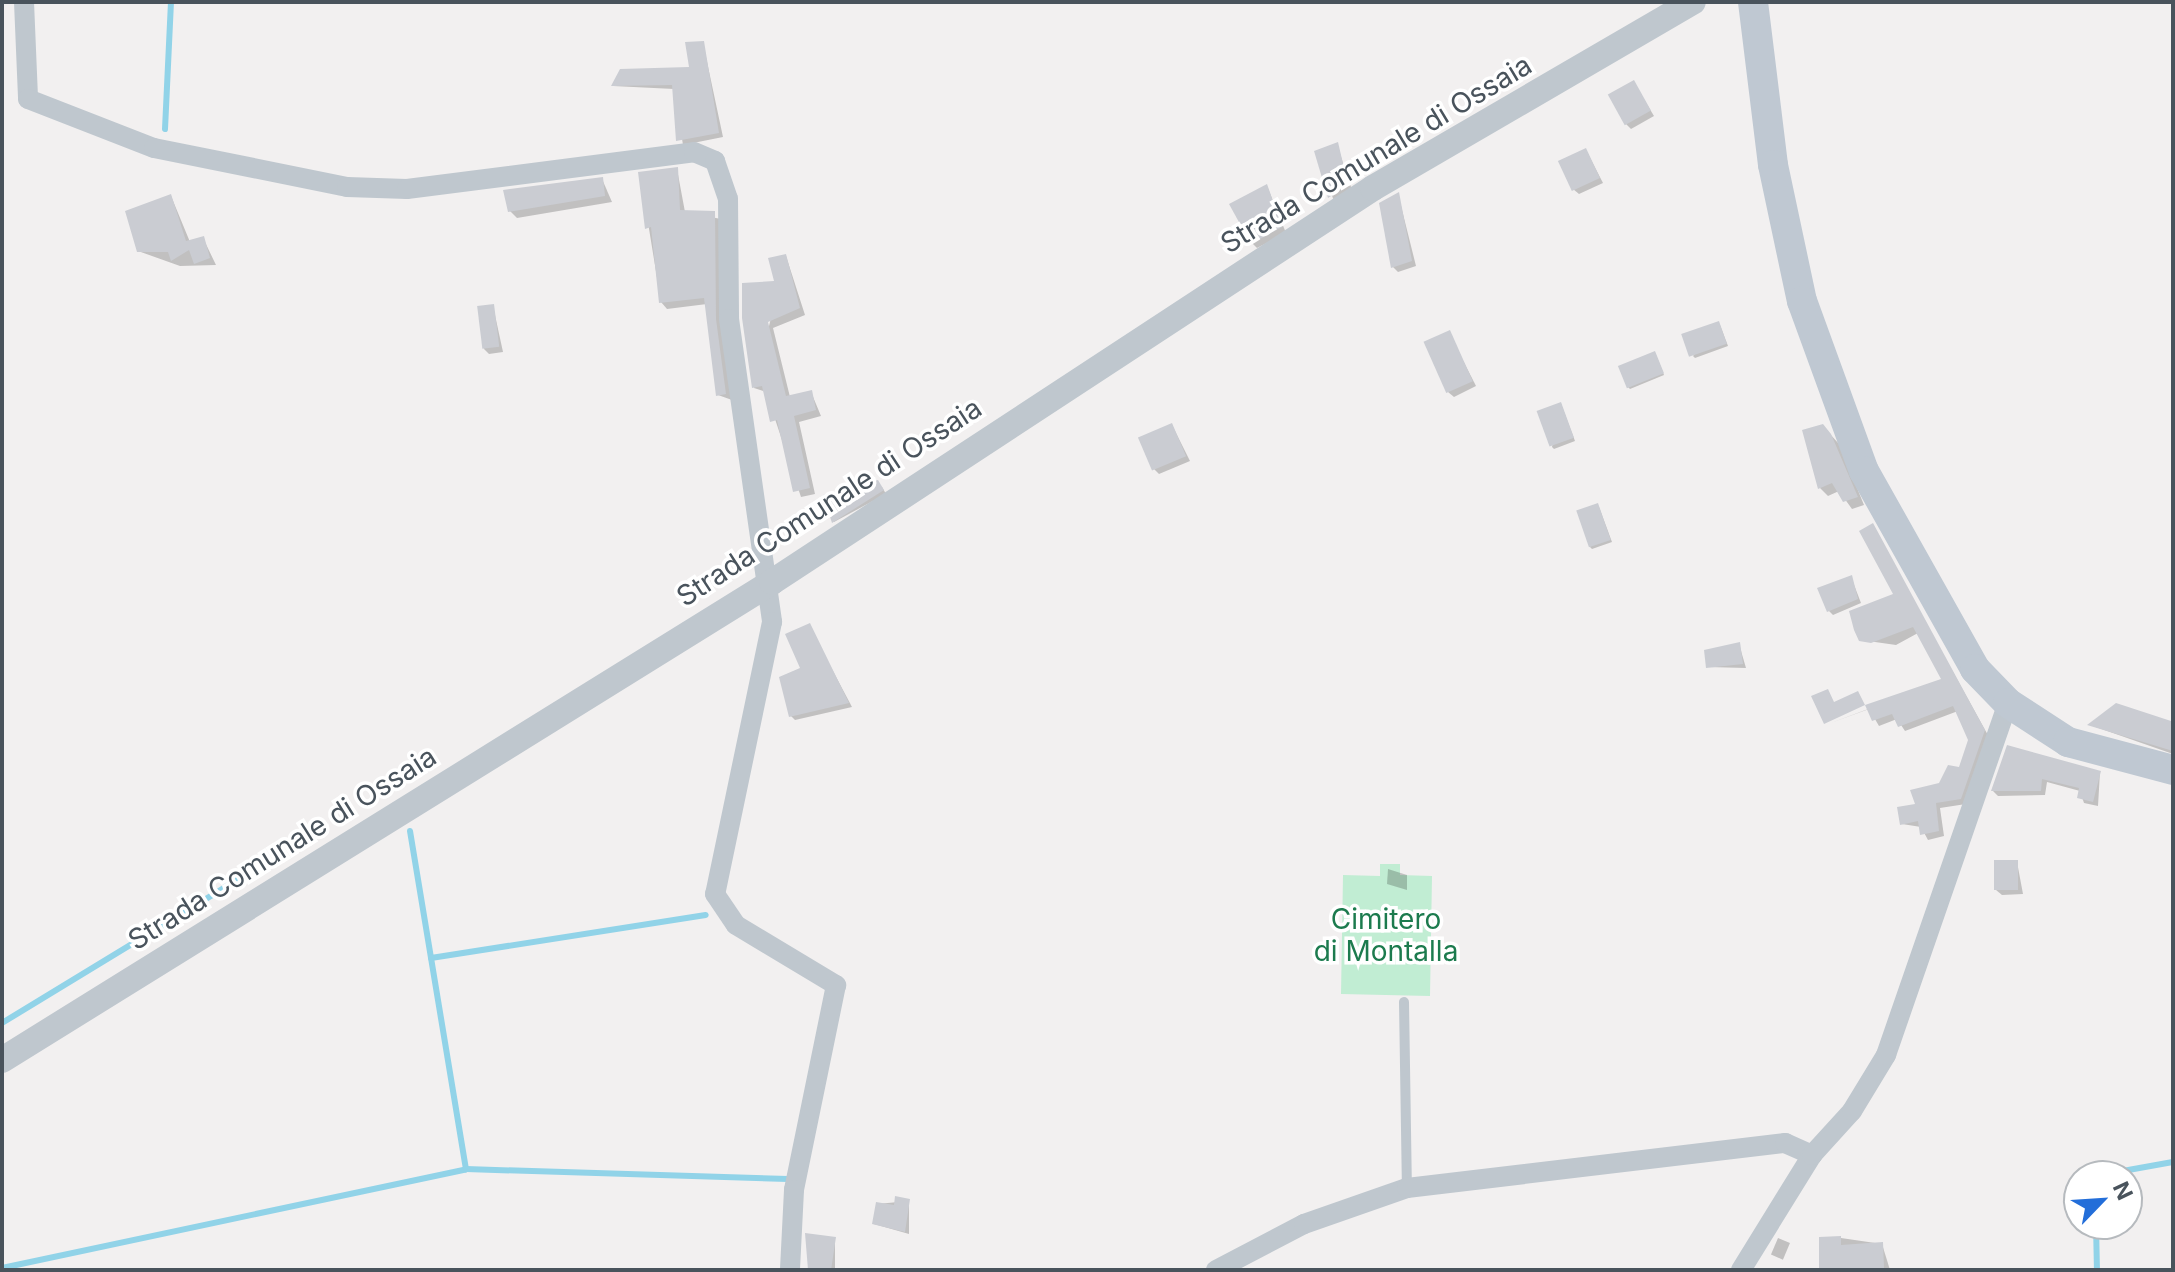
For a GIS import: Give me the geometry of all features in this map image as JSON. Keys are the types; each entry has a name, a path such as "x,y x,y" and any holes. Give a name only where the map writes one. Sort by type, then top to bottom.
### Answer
{"main road":[{"path":"1753,2 1773,165 1802,301 1864,471 1975,669 2008,703 2068,742 2173,770"}],"street":[{"path":"24,2 28,99 154,148 347,187 407,189 707,154 724,176 728,199 729,319 772,582 772,622 715,894 736,925 836,985 794,1190 790,1270"},
{"name":"Strada Comunale di Ossaia","path":"2,1060 772,582 1373,188 1693,2"},
{"path":"1741,1270 1812,1155 1852,1111 1886,1055 2008,703"},
{"path":"1216,1270 1304,1224 1407,1188 1785,1143 1812,1155"}],"lane":[{"path":"1404,1002 1407,1188"}],"green space":[{"name":"Cimitero di Montalla","path":"1380,864 1400,864 1400,875 1432,876 1430,996 1341,994 1343,875 1380,876"}],"building":[{"path":"704,41 719,133 676,141 672,85 611,86 620,69 689,67 685,42"},
{"path":"1634,80 1651,111 1625,125 1608,95"},
{"path":"1338,142 1348,185 1328,198 1314,151"},
{"path":"1586,148 1600,178 1572,191 1558,161"},
{"path":"678,167 680,210 715,211 716,319 726,394 716,396 704,298 659,303 651,227 645,229 638,172"},
{"path":"603,177 605,196 508,212 503,190"},
{"path":"1267,184 1282,227 1251,244 1229,204"},
{"path":"1399,192 1412,261 1391,268 1379,203"},
{"path":"171,194 186,241 204,236 210,258 194,264 189,250 171,261 168,252 137,252 125,211"},
{"path":"786,254 800,308 768,322 786,396 812,390 816,410 794,416 810,488 793,492 777,420 770,422 762,386 752,388 742,318 742,283 774,281 768,258"},
{"path":"494,304 499,347 482,349 477,306"},
{"path":"1719,321 1727,344 1689,357 1681,334"},
{"path":"1450,330 1473,381 1446,393 1424,342"},
{"path":"1655,351 1664,373 1627,388 1618,366"},
{"path":"1561,402 1574,438 1550,447 1537,411"},
{"path":"1172,423 1186,456 1152,471 1138,437"},
{"path":"1823,424 1831,434 1858,497 1843,502 1832,483 1818,489 1802,430"},
{"path":"878,480 884,490 832,523 823,495"},
{"path":"1598,503 1611,540 1589,547 1576,510"},
{"path":"1873,523 1985,730 1961,799 1936,803 1939,831 1920,835 1918,821 1900,825 1897,807 1915,804 1910,790 1939,783 1948,765 1959,767 1968,740 1953,706 1898,727 1892,714 1872,721 1865,705 1941,679 1913,627 1871,643 1859,641 1854,630 1849,611 1893,594 1859,531"},
{"path":"1852,575 1858,599 1827,612 1817,588"},
{"path":"810,623 849,703 789,717 779,677 800,668 785,634"},
{"path":"1740,642 1743,664 1706,668 1704,650"},
{"path":"1828,689 1834,702 1858,691 1865,705 1824,724 1811,696"},
{"path":"2116,703 2171,721 2173,751 2087,725"},
{"path":"2007,745 2101,771 2093,802 2077,798 2079,788 2042,779 2041,791 1991,791"},
{"path":"1994,860 2018,860 2018,890 1994,890"},
{"path":"895,1196 910,1199 905,1232 872,1224 876,1202 894,1205"},
{"path":"805,1233 836,1237 831,1270 808,1270"},
{"path":"1841,1236 1841,1245 1883,1242 1884,1268 1819,1270 1819,1237"}],"waterway":[{"path":"165,129 171,2"},
{"path":"410,831 466,1169"},
{"path":"2,1023 257,868"},
{"path":"431,958 706,915"},
{"path":"2143,1167 2173,1162"},
{"path":"2,1268 466,1169 788,1179"},
{"path":"2096,1240 2097,1270"}]}
